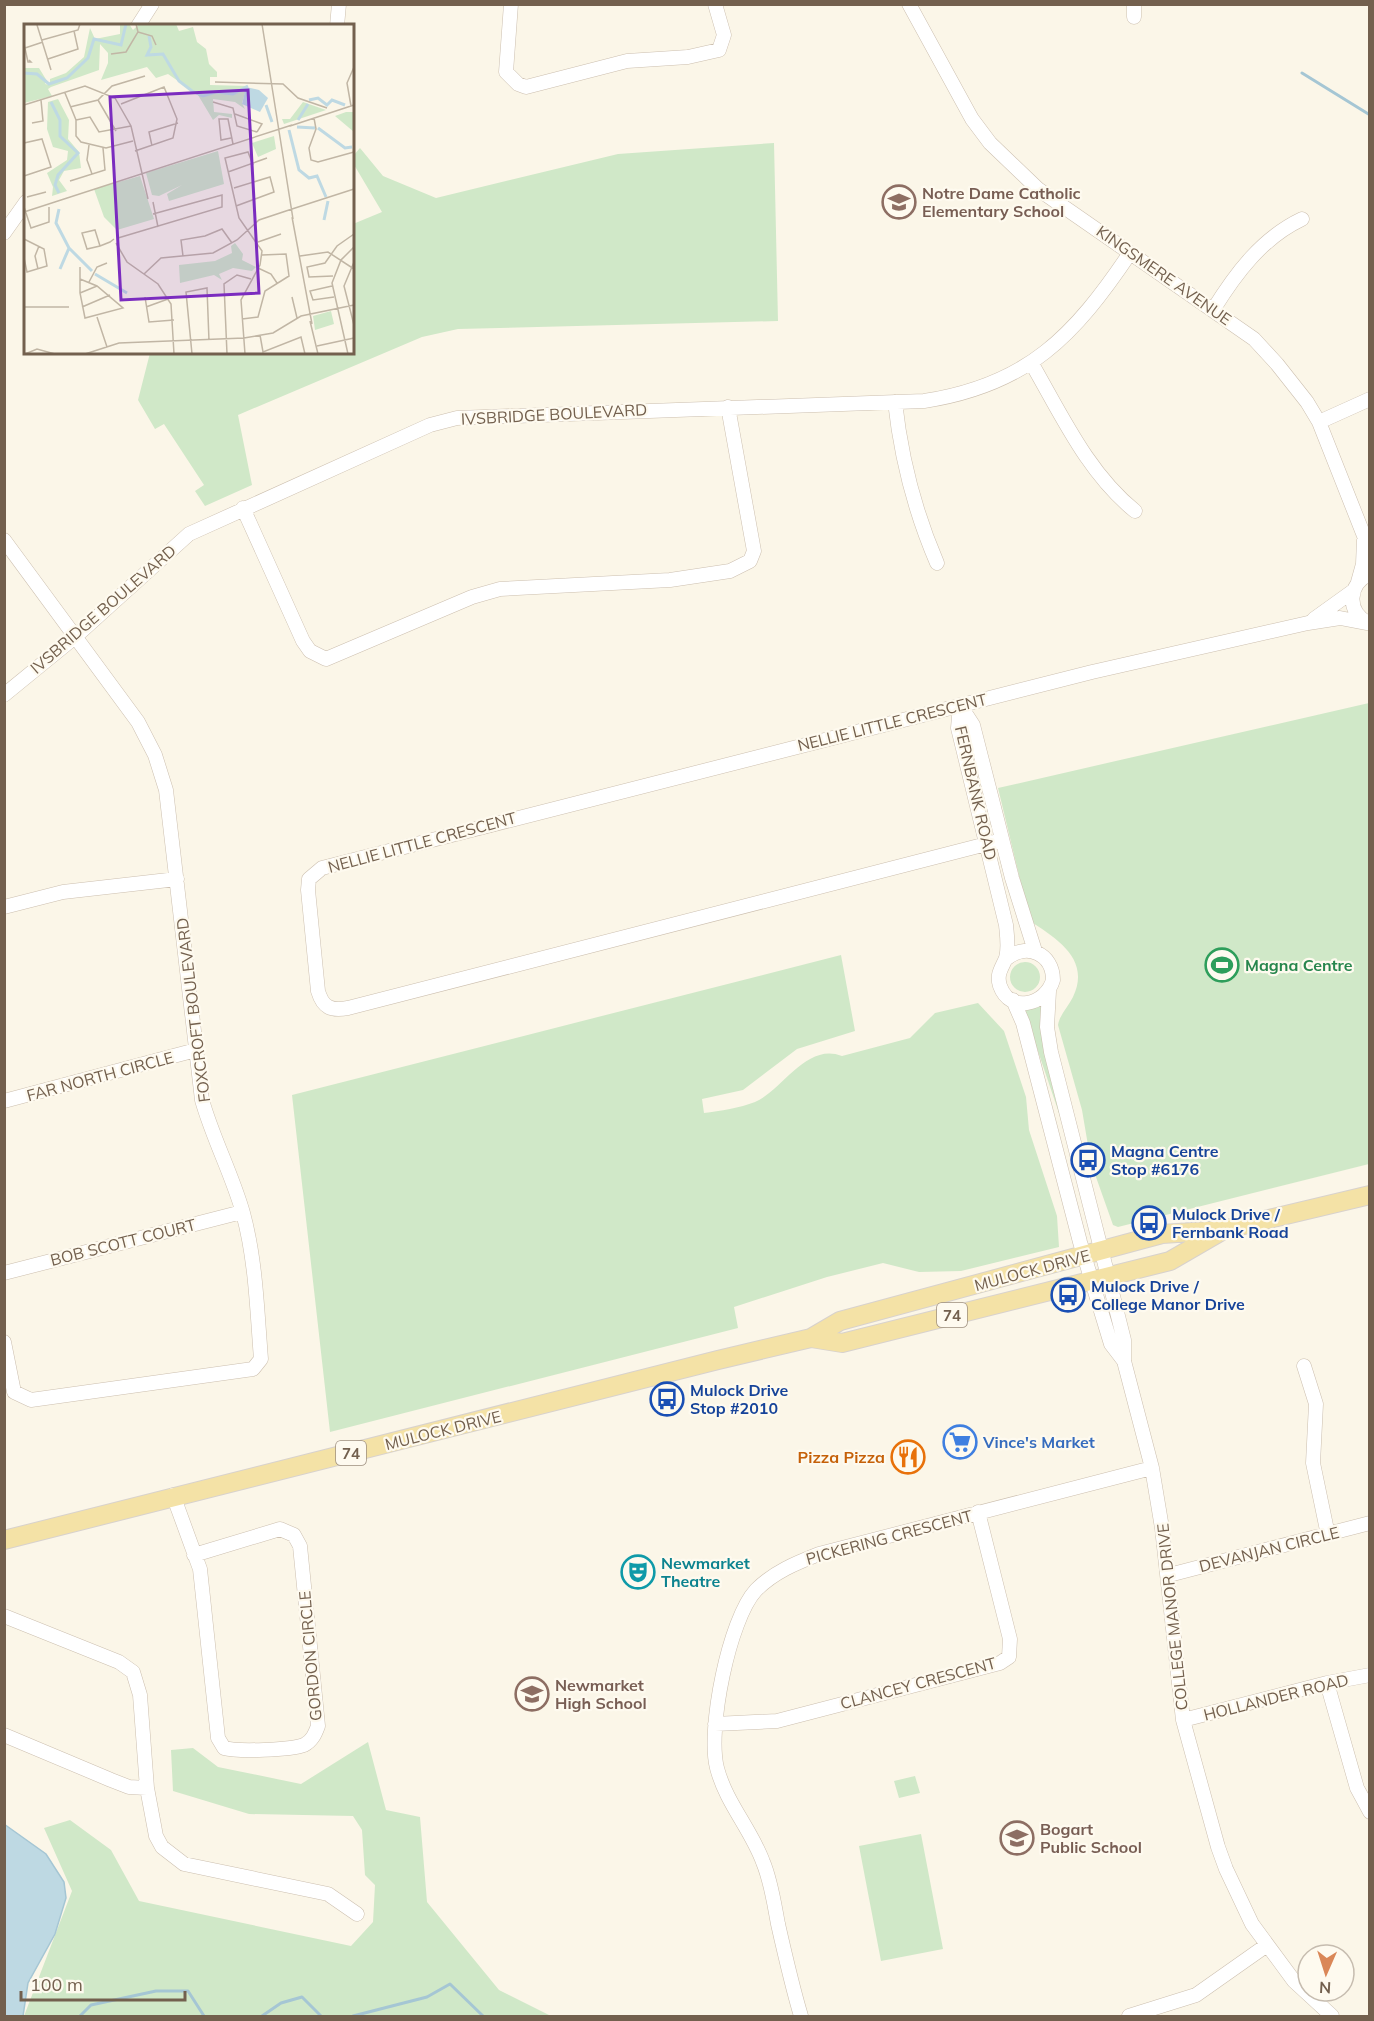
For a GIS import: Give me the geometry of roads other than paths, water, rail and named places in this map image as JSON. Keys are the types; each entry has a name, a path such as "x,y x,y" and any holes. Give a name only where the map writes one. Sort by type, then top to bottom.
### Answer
{"main road":[{"name":"MULOCK DRIVE","path":"4,1540 173,1495 811,1338 840,1321 1162,1234 1223,1230 1370,1195"},
{"name":"MULOCK DRIVE","path":"811,1338 842,1343 1170,1261 1223,1230"}],"street":[{"path":"139,24 152,4"},
{"path":"337,24 339,4"},
{"path":"511,4 506,72 518,84 526,87 627,61 688,57 719,50 724,35 715,4"},
{"name":"KINGSMERE AVENUE","path":"909,4 972,118 990,143 1038,189 1254,339 1292,381 1318,422 1325,444 1337,463 1367,545 1360,582"},
{"path":"4,233 24,205"},
{"path":"1213,310 1234,277 1278,231 1302,219"},
{"name":"IVSBRIDGE BOULEVARD","path":"4,695 75,637 189,534 430,424 457,418 895,402 954,396 993,383 1032,364 1079,323 1130,253"},
{"path":"1032,364 1077,443 1104,483 1135,511"},
{"path":"1318,422 1370,399"},
{"path":"895,402 899,437 913,495 922,527 937,563"},
{"path":"243,508 303,640 310,651 326,658 472,597 500,589 670,580 730,571 750,561 754,551 728,407"},
{"name":"FOXCROFT BOULEVARD","path":"4,540 138,722 155,755 166,790 196,1050 208,1120 242,1212 254,1265 261,1359 253,1370 31,1400 14,1392 4,1342"},
{"path":"1360,582 1355,611 1368,623"},
{"name":"NELLIE LITTLE CRESCENT","path":"1308,622 1360,582"},
{"name":"NELLIE LITTLE CRESCENT","path":"1002,840 348,1008 330,1009 323,1005 318,991 308,890 309,879 321,868 960,705 1308,622 1340,618 1368,623"},
{"name":"FERNBANK ROAD","path":"960,705 973,724 1024,921 1035,951"},
{"name":"FERNBANK ROAD","path":"960,705 958,728 1006,925 1006,959"},
{"path":"4,908 63,892 177,879"},
{"path":"1094,1253 1023,1023 1013,1000 1004,992 999,979 1001,966 1006,959 1019,951 1035,951 1051,966 1053,980 1049,991 1047,1028 1100,1279"},
{"path":"1013,1000 1029,1004 1036,1002 1049,991"},
{"name":"FAR NORTH CIRCLE","path":"4,1101 196,1050"},
{"name":"BOB SCOTT COURT","path":"4,1273 242,1212"},
{"name":"COLLEGE MANOR DRIVE","path":"1100,1279 1112,1344 1124,1361 1152,1468 1169,1575 1183,1720 1226,1869 1252,1924 1267,1945 1294,1981 1332,2016"},
{"path":"1304,1366 1316,1404 1313,1463 1328,1535"},
{"name":"PICKERING CRESCENT","path":"801,2016 764,1863 748,1829 730,1803 713,1749 715,1724 730,1645 743,1610 755,1591 771,1577 792,1564 819,1554 1152,1468"},
{"name":"GORDON CIRCLE","path":"173,1495 194,1555 200,1569 218,1738 224,1748 237,1752 304,1745 313,1737 318,1726 300,1546 294,1535 280,1529 194,1555"},
{"name":"CLANCEY CRESCENT","path":"715,1724 777,1721 1000,1663 1009,1657 1010,1639 978,1512"},
{"name":"DEVANJAN CIRCLE","path":"1169,1575 1370,1523"},
{"path":"4,1616 119,1662 133,1672 143,1709 147,1788 156,1836 162,1847 184,1864 328,1894 357,1914"},
{"name":"HOLLANDER ROAD","path":"1183,1720 1327,1683 1370,1675"},
{"path":"1327,1683 1357,1788 1370,1812"},
{"path":"4,1735 129,1787 147,1788"},
{"path":"1129,2016 1196,1995 1267,1945"}],"water":[{"path":"4,1824 46,1854 64,1882 66,1898 55,1934 28,1983 23,2016 5,2016"}],"waterway":[{"path":"1302,73 1370,115"},
{"path":"353,2016 427,1997 450,1984 483,2016"},
{"path":"80,2016 91,2005 156,1991 188,1991 204,2016"},
{"path":"262,2016 281,2003 302,1997 321,2016"}],"place":[{"name":"Notre Dame Catholic Elementary School","path":"899,202"},
{"name":"Magna Centre","path":"1222,965"},
{"name":"Magna Centre Stop #6176","path":"1088,1160"},
{"name":"Mulock Drive / Fernbank Road","path":"1149,1223"},
{"name":"Mulock Drive / College Manor Drive","path":"1068,1295"},
{"name":"Mulock Drive Stop #2010","path":"667,1399"},
{"name":"Vince's Market","path":"960,1442"},
{"name":"Pizza Pizza","path":"908,1457"},
{"name":"Newmarket Theatre","path":"638,1572"},
{"name":"Newmarket High School","path":"532,1694"},
{"name":"Bogart Public School","path":"1017,1838"}]}
